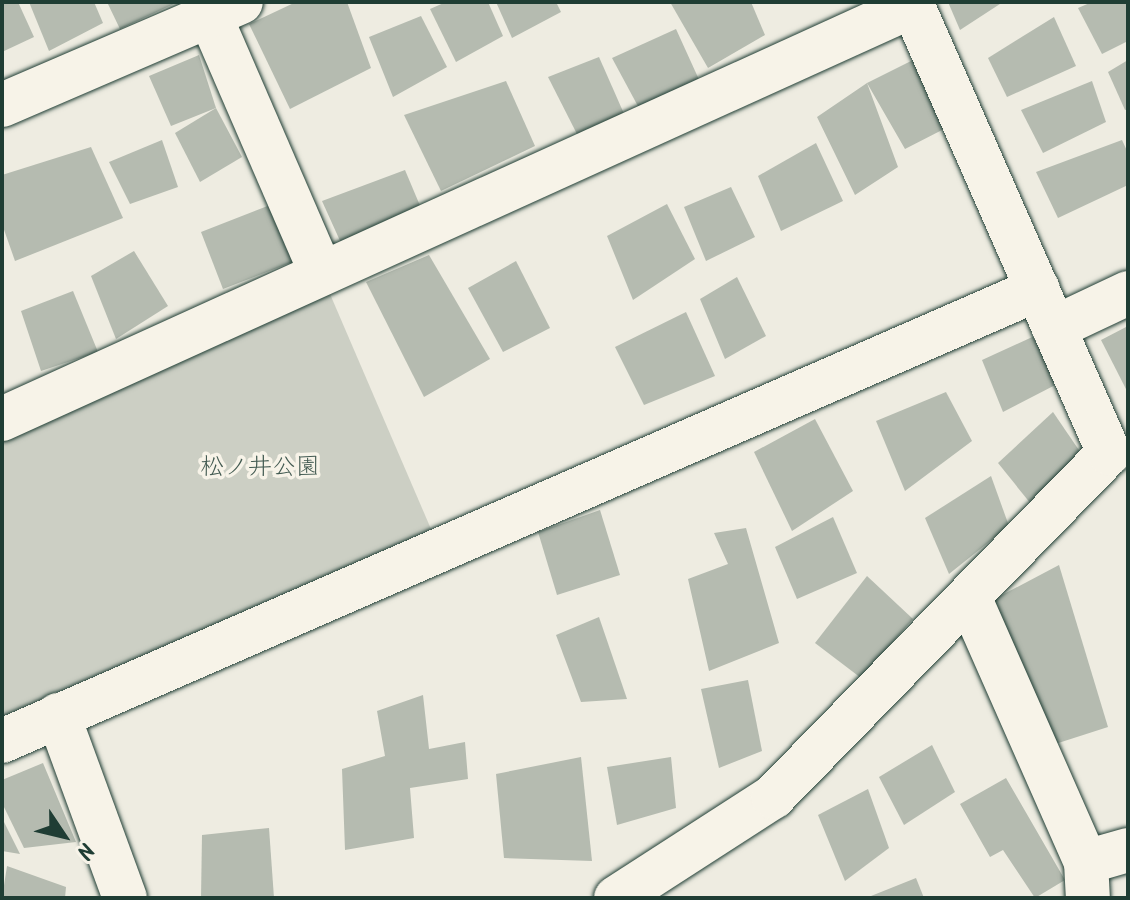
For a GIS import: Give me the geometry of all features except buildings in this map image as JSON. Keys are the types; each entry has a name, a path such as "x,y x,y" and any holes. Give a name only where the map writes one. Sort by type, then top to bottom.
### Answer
{"street":[{"path":"2,419 912,4 1109,453 773,797 616,898"},
{"path":"2,105 218,6 321,273"},
{"path":"2,741 58,715 1046,308 1128,293"},
{"path":"969,597 1087,880 1128,850"},
{"path":"58,715 125,898"}],"green space":[{"name":"松ノ井公園","path":"330,294 434,536 2,720 2,440"}]}
